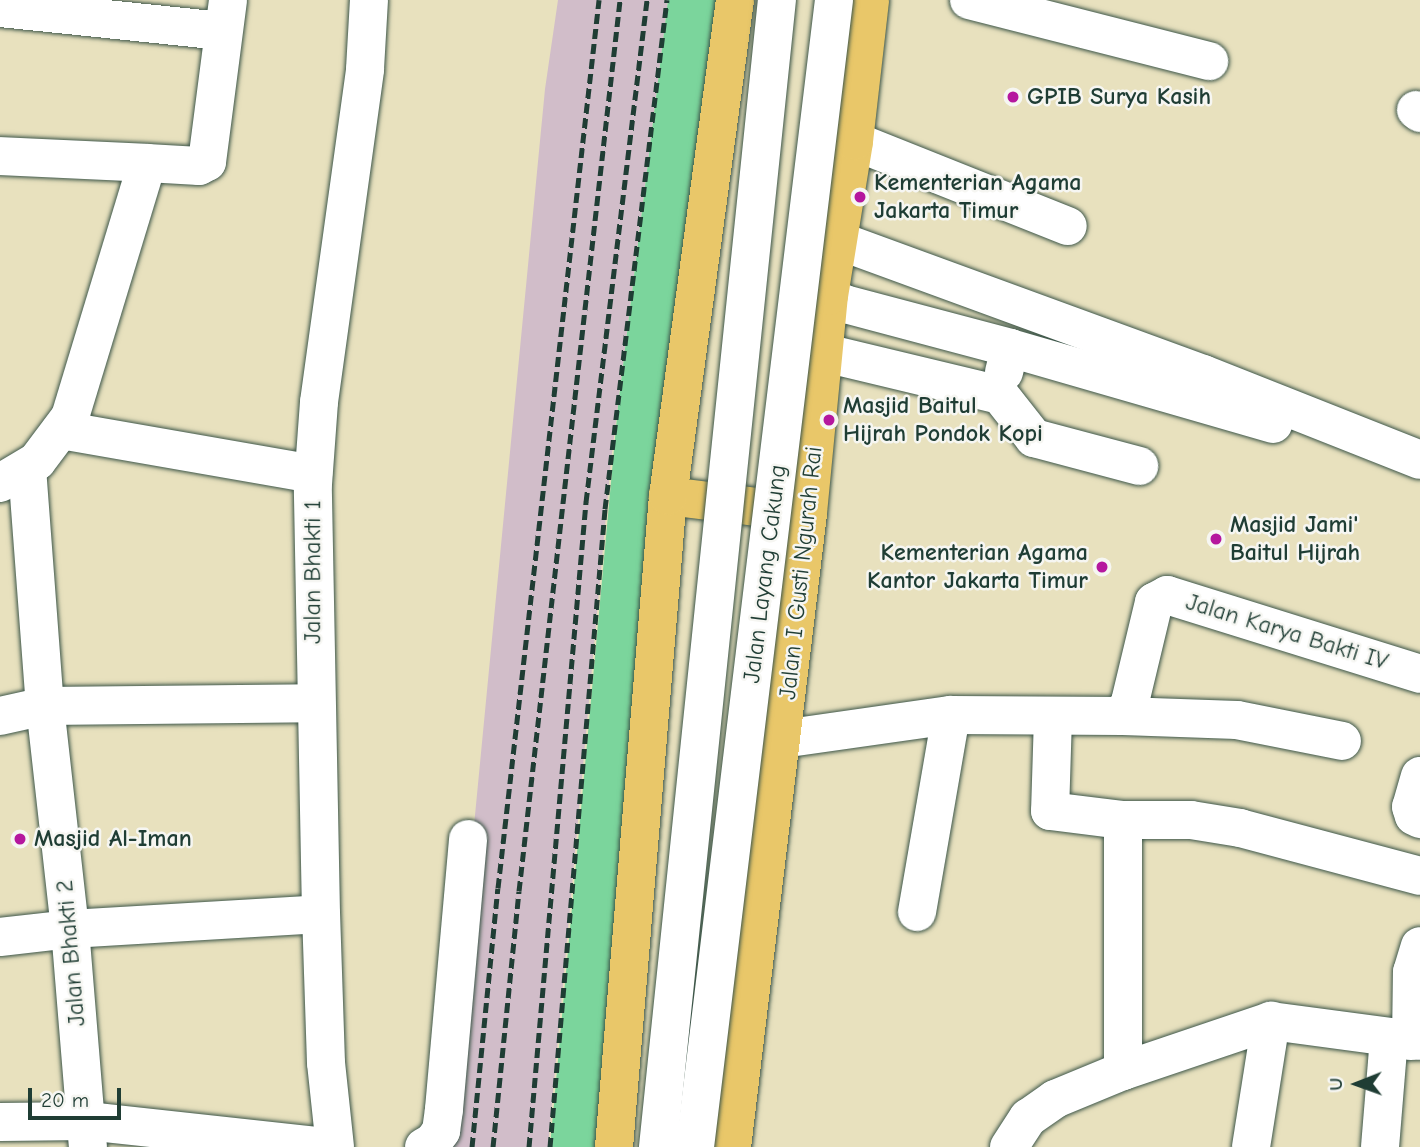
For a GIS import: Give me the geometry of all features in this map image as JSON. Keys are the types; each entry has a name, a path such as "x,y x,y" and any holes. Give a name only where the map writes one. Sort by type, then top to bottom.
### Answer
{"main road":[{"path":"614,1147 668,496 735,0"},
{"name":"Jalan I Gusti Ngurah Rai","path":"732,1147 808,513 829,296 836,240 855,141 870,0"},
{"path":"668,496 808,513"}],"street":[{"name":"Jalan Bhakti 1","path":"335,1147 326,1063 314,703 313,474 319,402 365,69 369,0"},
{"name":"Jalan Layang Cakung","path":"658,1147 777,0"},
{"name":"Jalan Layang Cakung","path":"695,1147 834,0"},
{"path":"969,0 1053,10 1209,61"},
{"path":"0,8 226,16 207,162 200,166 0,156"},
{"path":"855,141 1068,226"},
{"path":"14,475 37,461 70,417 147,163"},
{"path":"836,240 1203,374 1420,460"},
{"path":"829,296 845,304 1010,348 1255,420 1281,425 1342,429"},
{"path":"999,395 1010,348"},
{"path":"825,354 999,395 1034,438 1139,466"},
{"path":"61,430 313,474"},
{"name":"Jalan Bhakti 2","path":"14,475 45,706 70,929 88,1134"},
{"name":"Jalan Karya Bakti IV","path":"1123,716 1130,702 1154,602 1167,595 1420,674"},
{"path":"0,716 45,706 314,703"},
{"path":"782,739 951,715 1237,720 1342,741"},
{"path":"916,912 951,715"},
{"path":"1053,717 1050,811 1123,820 1191,820 1240,828 1420,876"},
{"path":"1420,776 1411,807 1414,816 1420,819"},
{"path":"1123,820 1124,1071"},
{"path":"424,1147 433,1142 441,1131 468,839"},
{"path":"0,937 70,929 321,914"},
{"path":"1380,1147 1407,1040 1412,972 1420,946"},
{"path":"1251,1147 1271,1021"},
{"path":"1009,1147 1028,1118 1055,1099 1124,1071 1271,1021 1407,1040"},
{"path":"0,1122 88,1134 328,1147"}],"shaded area":[{"path":"558,0 668,0 611,461 548,1147 443,1147 545,89"}],"green space":[{"path":"668,0 735,0 614,1147 550,1147 618,406"}],"railway":[{"path":"472,1147 498,888 599,0"},
{"path":"493,1147 519,891 620,0"},
{"path":"529,1147 586,502 647,0"},
{"path":"550,1147 605,509 667,0"}],"place":[{"name":"GPIB Surya Kasih","path":"1013,97"},
{"name":"Kementerian Agama Jakarta Timur","path":"860,197"},
{"name":"Masjid Baitul Hijrah Pondok Kopi","path":"829,420"},
{"name":"Masjid Jami' Baitul Hijrah","path":"1216,539"},
{"name":"Kementerian Agama Kantor Jakarta Timur","path":"1102,567"},
{"name":"Masjid Al-Iman","path":"20,839"}]}
